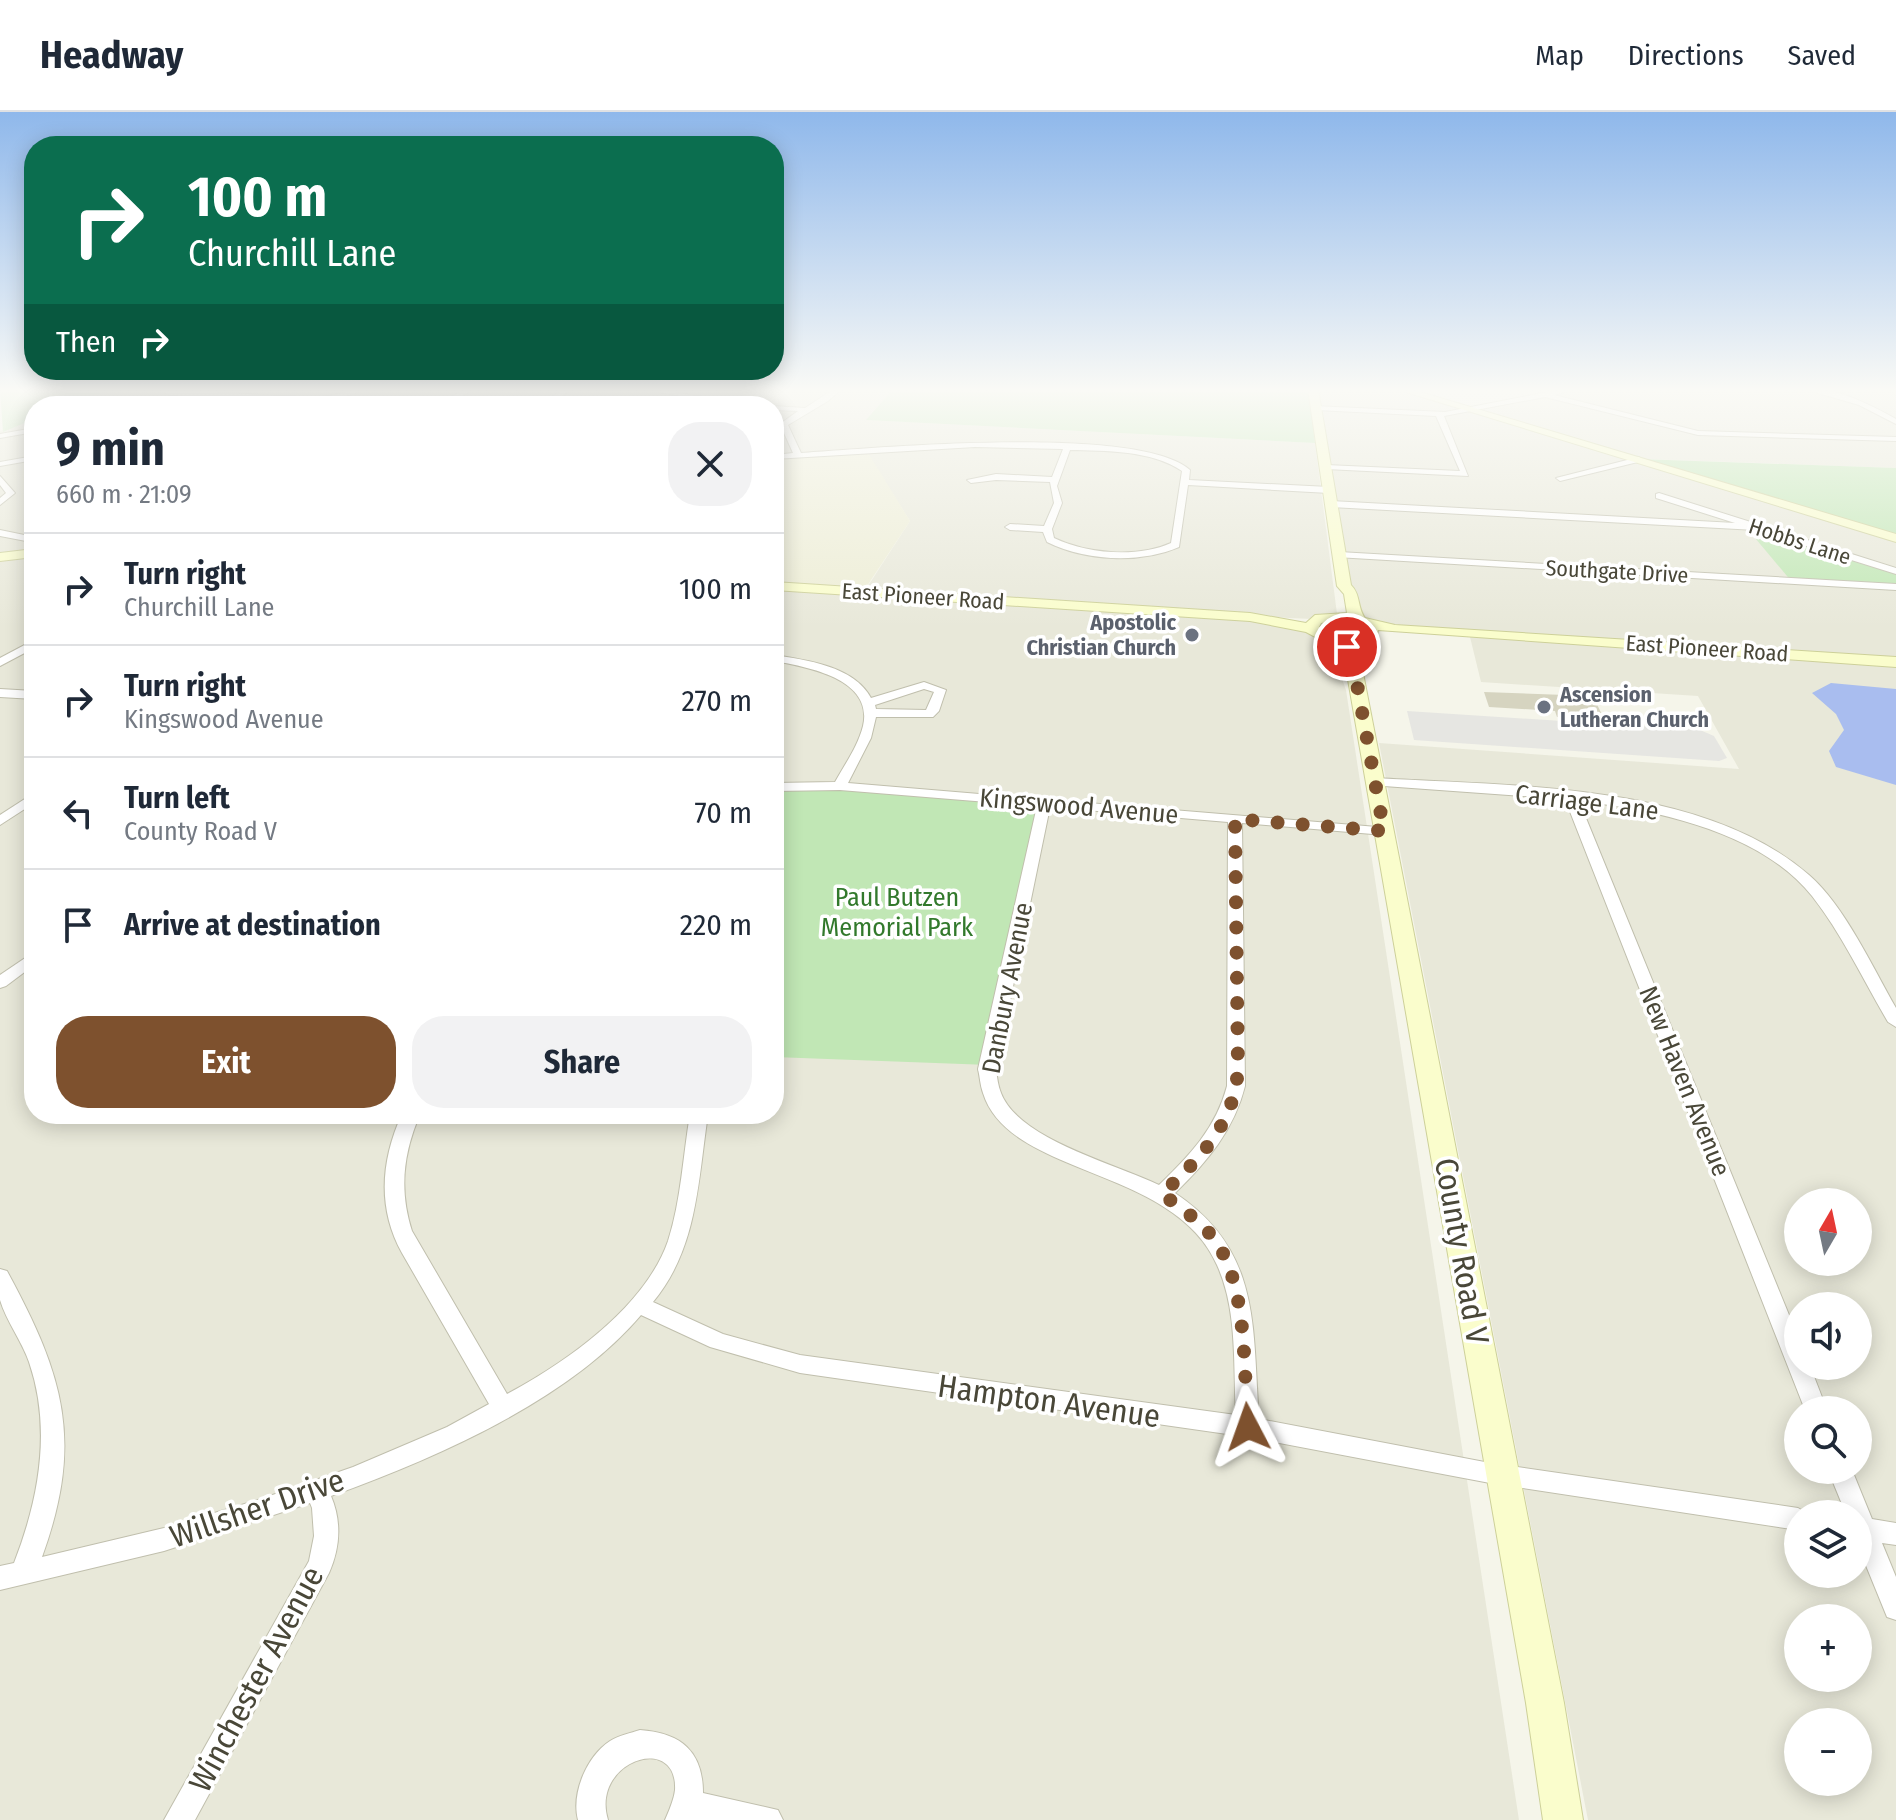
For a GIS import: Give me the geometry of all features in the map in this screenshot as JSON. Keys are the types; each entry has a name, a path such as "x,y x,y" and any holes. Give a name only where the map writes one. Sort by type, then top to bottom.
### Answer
{"main road":[{"name":"County Road V","path":"1326,469 1344,586 1351,593 1353,612 1362,629 1346,650 1354,668 1503,1475 1563,1820"},
{"path":"1671,469 1896,538"},
{"path":"0,557 24,554"},
{"path":"1320,625 1336,611 1339,592 1344,586"},
{"name":"East Pioneer Road","path":"784,587 1250,617 1320,625"},
{"name":"County Road V","path":"1320,625 1342,667 1356,683"},
{"path":"1320,625 1362,629"},
{"path":"1320,625 1362,629"},
{"name":"East Pioneer Road","path":"1362,629 1517,634 1896,662"}],"street":[{"path":"1059,469 1053,490 1058,505 1047,529 1050,540 1071,549 1135,554 1166,550 1178,543 1186,482 1184,469"},
{"path":"1360,469 1465,474 1463,469"},
{"path":"1560,478 1599,469"},
{"path":"971,480 996,477 1055,480"},
{"path":"0,479 11,493 0,502"},
{"path":"1186,482 1329,490"},
{"name":"Hobbs Lane","path":"1659,496 1896,571"},
{"path":"1331,504 1756,527"},
{"path":"1010,527 1047,529"},
{"path":"0,533 24,538"},
{"name":"Southgate Drive","path":"1339,555 1896,587"},
{"path":"0,663 24,649"},
{"path":"784,661 837,675 857,689 869,708 869,727 840,786"},
{"path":"924,685 940,690 929,714 869,708 924,685"},
{"path":"0,693 24,694"},
{"name":"Carriage Lane","path":"1375,782 1639,805 1690,818 1736,835 1787,864 1815,889 1896,1022"},
{"name":"Kingswood Avenue","path":"784,787 840,786 1384,831"},
{"name":"New Haven Avenue","path":"1571,797 1784,1330"},
{"name":"Danbury Avenue","path":"1044,803 987,1069 990,1094 1002,1112 1023,1132 1162,1194 1210,1234 1225,1259 1239,1311 1248,1427"},
{"path":"0,821 24,804"},
{"path":"1162,1194 1211,1144 1235,1095 1238,1068 1235,819"},
{"path":"0,983 24,965"},
{"path":"408,1124 394,1167 393,1192 399,1224 409,1248 503,1407"},
{"name":"Willsher Drive","path":"11,1576 158,1542 316,1489 414,1451 503,1407 584,1359 641,1306 665,1270 681,1235 698,1124"},
{"path":"0,1277 41,1362 53,1418 50,1479 11,1576"},
{"name":"Hampton Avenue","path":"641,1306 718,1341 800,1364 1248,1427 1503,1475 1784,1517"},
{"name":"Winchester Avenue","path":"179,1820 320,1565 327,1525 326,1508 316,1489"},
{"path":"1872,1526 1896,1534"},
{"path":"1872,1552 1896,1608"},
{"path":"593,1820 590,1799 595,1781 605,1764 635,1744 652,1742 668,1746 680,1755 691,1787 684,1812 768,1820"}],"shaded area":[{"path":"0,469 24,469 24,550 0,553"},
{"path":"784,469 878,469 910,521 863,592 784,587"},
{"path":"877,469 1318,469 1337,614 1313,619 1289,618 866,589 910,521"},
{"path":"1330,469 1661,469 1896,539 1896,657 1386,624 1360,619 1351,604"},
{"path":"24,555 24,1124 784,1124 784,589 1263,622 1290,625 1311,634 1339,670 1346,690 1519,1820 0,1820 0,558"},
{"path":"1470,637 1896,664 1896,1820 1588,1820 1379,743 1739,769 1698,696 1481,682"},
{"path":"1407,711 1700,730 1714,736 1727,758 1719,761 1414,740"}],"green space":[{"path":"1671,469 1896,469 1896,538"},
{"path":"1745,526 1896,571 1896,587 1792,582"},
{"name":"Paul Butzen Memorial Park","path":"784,786 1044,803 989,1065 784,1057"}],"water":[{"path":"1831,683 1896,689 1896,785 1836,767 1829,751 1844,730 1836,714 1812,693"}],"building":[{"name":"Ascension Lutheran Church","path":"1484,692 1593,696 1605,721 1557,717 1555,711 1489,707"}],"place":[{"name":"Apostolic Christian Church","path":"1192,635"},
{"name":"Ascension Lutheran Church","path":"1544,707"}],"route":[{"path":"1248,1427 1237,1296 1225,1259 1210,1234 1162,1194 1211,1144 1226,1120 1235,1095 1238,1068 1235,819 1384,831 1354,668 1347,647"}]}
